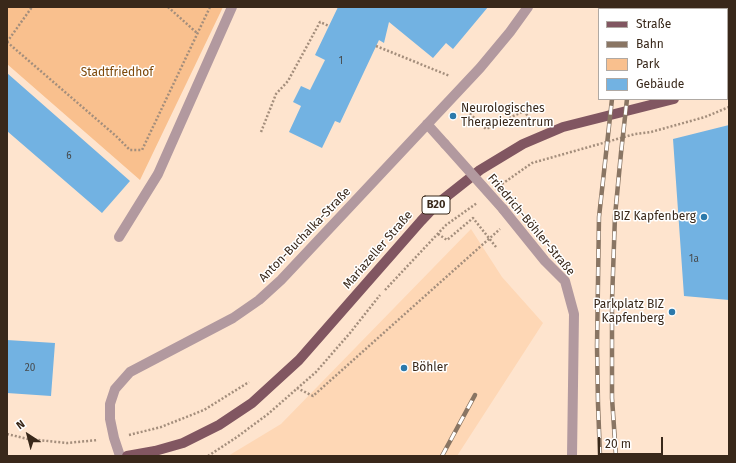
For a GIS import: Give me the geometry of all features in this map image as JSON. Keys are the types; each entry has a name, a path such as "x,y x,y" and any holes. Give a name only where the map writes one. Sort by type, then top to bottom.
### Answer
{"main road":[{"name":"Mariazeller Straße","path":"127,456 155,451 183,443 219,425 252,403 299,360 437,204 480,170 523,144 563,127 670,100"}],"street":[{"path":"119,237 158,174 232,7"},
{"name":"Anton-Buchalka-Straße","path":"120,456 110,419 110,404 115,389 130,372 233,318 259,300 282,280 480,68 510,32 528,7"},
{"name":"Friedrich-Böhler-Straße","path":"427,124 565,281 574,314 572,456"}],"path":[{"path":"32,7 7,42 116,136 130,150 142,150 210,7"},
{"path":"168,7 197,33"},
{"path":"261,132 276,94 288,81 320,22 329,26"},
{"path":"376,46 453,78"},
{"path":"498,187 532,164 635,134 651,132 705,117 729,106"},
{"path":"464,109 486,130 524,111 534,124 527,127"},
{"path":"208,456 238,437 268,414 316,372 350,333 382,292 446,225 479,201"},
{"path":"438,234 447,240 473,218 496,247"},
{"path":"297,388 313,396 489,238 512,220"},
{"path":"7,434 28,439 67,443 114,438 161,428 204,410 253,380"}],"shaded area":[{"name":"Böhler","path":"471,229 502,277 543,323 457,456 228,456 281,424"}],"green space":[{"name":"Stadtfriedhof","path":"7,7 223,7 140,180 7,64"},
{"path":"729,7 729,43 728,8 656,8"}],"building":[{"path":"338,7 488,7 453,49 446,43 433,58 389,22 384,43 379,40 340,123 335,121 322,148 289,132 301,106 293,102 301,86 310,90 325,60 315,55"},
{"path":"7,73 130,181 102,213 7,131"},
{"name":"BIZ Kapfenberg","path":"729,125 729,300 684,296 673,139"},
{"path":"7,340 55,343 51,396 7,393"}],"railway":[{"path":"600,456 597,346 599,217 612,100"},
{"path":"616,456 612,398 612,301 615,216 627,100"},
{"path":"442,456 475,395"}],"place":[{"name":"Neurologisches Therapiezentrum","path":"453,116"},
{"name":"BIZ Kapfenberg","path":"704,217"},
{"name":"Parkplatz BIZ Kapfenberg","path":"672,312"},
{"name":"Böhler","path":"404,368"}]}
